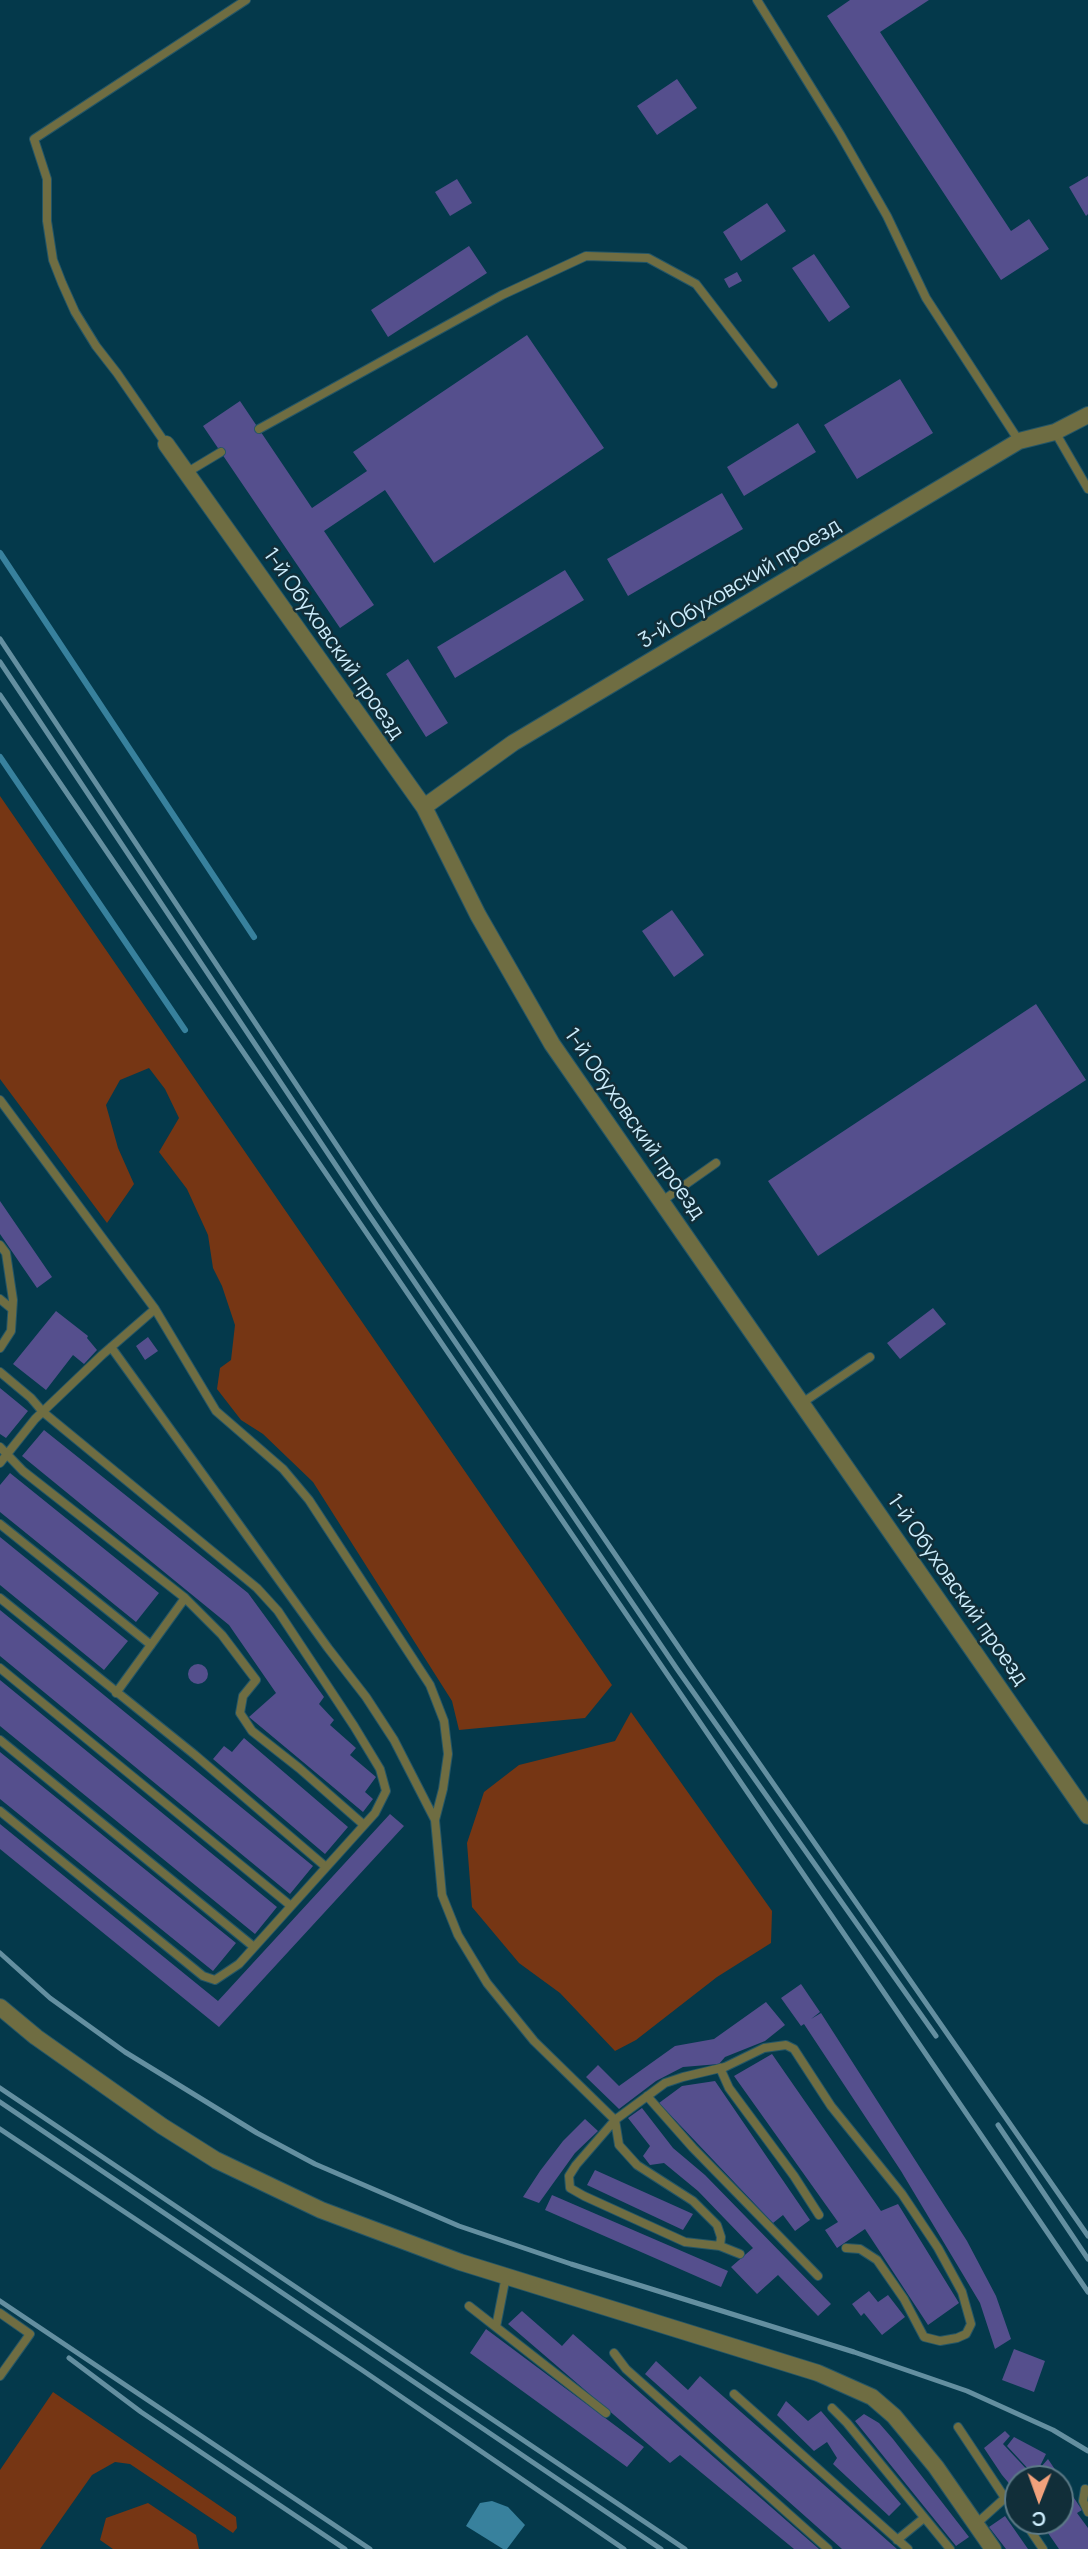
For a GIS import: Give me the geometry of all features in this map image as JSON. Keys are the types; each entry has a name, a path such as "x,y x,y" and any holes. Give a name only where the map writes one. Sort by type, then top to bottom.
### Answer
{"street":[{"name":"3-й Обуховский проезд","path":"424,807 513,743 1019,442 1055,432 1088,415"},
{"name":"1-й Обуховский проезд","path":"166,444 424,807 478,915 552,1044 1088,1816"},
{"path":"0,2007 104,2087 216,2160 321,2210 396,2240 818,2373 872,2397 894,2416 936,2467 993,2549"}],"lane":[{"path":"166,444 96,346 75,312 62,283 53,260 49,234 47,178 34,139 246,0"},
{"path":"757,0 887,216 926,298 1019,442"},
{"path":"259,429 502,295 586,256 649,258 696,284 773,384"},
{"path":"1055,432 1088,489"},
{"path":"186,473 221,452"},
{"path":"0,1100 155,1309 216,1410 283,1469 309,1500 430,1685 444,1721 448,1754 435,1819 442,1895 458,1935 487,1983 534,2041 615,2120 619,2145 637,2165 693,2201 717,2225 721,2237 720,2246"},
{"path":"662,1201 716,1163"},
{"path":"0,1245 6,1253 12,1309 11,1331 0,1348"},
{"path":"0,1299 12,1309"},
{"path":"0,1463 43,1412 155,1309"},
{"path":"111,1347 366,1697 394,1740 435,1819"},
{"path":"802,1403 870,1357"},
{"path":"0,1372 43,1412 257,1588 278,1611 380,1769 386,1791 375,1813 239,1965 215,1980 203,1976 0,1811"},
{"path":"0,1447 23,1471 185,1598 222,1635 256,1680 243,1696 240,1713 252,1731 364,1825"},
{"path":"0,1524 151,1645"},
{"path":"0,1598 195,1755 326,1867"},
{"path":"116,1693 185,1598"},
{"path":"0,1668 291,1906"},
{"path":"0,1740 254,1947"},
{"path":"740,2255 720,2246 685,2242 570,2188 569,2176 615,2120 647,2096 674,2080 720,2068 764,2048 786,2045 794,2049 820,2090 902,2194 938,2248 962,2292 971,2324 966,2334 940,2341 924,2337 904,2299 877,2260 860,2249 846,2248"},
{"path":"720,2068 729,2088 794,2176 819,2215"},
{"path":"647,2096 693,2148 818,2276"},
{"path":"496,2327 506,2276"},
{"path":"468,2306 606,2413"},
{"path":"0,2314 30,2334 0,2376"},
{"path":"614,2353 626,2369 828,2549"},
{"path":"734,2393 908,2549"},
{"path":"832,2408 950,2549"},
{"path":"958,2427 1004,2496"},
{"path":"1085,2489 1083,2501 1088,2512"},
{"path":"975,2525 1004,2499"},
{"path":"897,2540 924,2518"}],"shaded area":[{"path":"0,796 612,1685 585,1718 459,1730 452,1701 313,1482 263,1434 241,1420 217,1389 220,1368 231,1360 235,1325 213,1268 208,1235 187,1189 159,1152 179,1118 165,1089 149,1068 120,1080 106,1105 118,1148 134,1184 107,1223 0,1079"},
{"path":"631,1712 772,1911 771,1943 717,1977 636,2040 615,2051 560,1993 519,1963 472,1907 467,1843 484,1792 519,1765 615,1741"},
{"path":"53,2392 236,2517 237,2528 233,2533 130,2464 115,2462 92,2475 40,2549 0,2549 0,2470"},
{"path":"148,2503 196,2535 199,2549 113,2549 100,2540 106,2518"}],"water":[{"path":"492,2501 508,2507 525,2525 507,2549 466,2526 480,2503"}],"building":[{"path":"850,0 929,0 880,32 1011,231 1029,219 1049,249 1001,280 827,16"},
{"path":"677,79 697,108 657,135 637,106"},
{"path":"1088,176 1088,214 1086,216 1069,187"},
{"path":"457,179 472,203 450,216 435,192"},
{"path":"767,203 786,231 741,261 723,232"},
{"path":"469,246 487,273 388,337 371,310"},
{"path":"814,254 850,307 829,322 792,268"},
{"path":"737,272 742,281 729,288 724,279"},
{"path":"527,335 604,448 434,563 385,490 324,531 374,605 340,628 203,426 240,401 312,508 367,471 353,452"},
{"path":"900,379 933,433 857,479 824,425"},
{"path":"798,423 816,452 744,496 727,467"},
{"path":"722,493 743,529 628,596 607,559"},
{"path":"565,570 584,600 455,678 437,647"},
{"path":"408,659 448,723 426,737 386,674"},
{"path":"672,910 704,955 674,977 642,931"},
{"path":"1036,1004 1086,1080 818,1256 768,1181"},
{"path":"0,1201 52,1277 37,1288 0,1234"},
{"path":"933,1308 946,1324 900,1359 887,1343"},
{"path":"56,1311 88,1336 97,1350 84,1364 73,1355 46,1390 13,1364"},
{"path":"148,1337 158,1351 145,1360 136,1346"},
{"path":"0,1388 28,1411 6,1438 0,1434"},
{"path":"44,1430 248,1593 324,1697 319,1704 334,1720 330,1725 356,1748 350,1755 376,1777 365,1792 373,1799 363,1812 249,1717 276,1693 229,1625 22,1456"},
{"path":"10,1473 159,1593 136,1622 0,1512 0,1485"},
{"path":"0,1537 128,1641 104,1670 0,1585"},
{"path":"0,1610 313,1866 290,1894 0,1656"},
{"path":"198,1664 205,1667 208,1674 205,1681 198,1684 191,1681 188,1674 191,1667"},
{"path":"0,1680 277,1907 255,1934 0,1726"},
{"path":"244,1738 348,1827 325,1854 213,1759 224,1746 232,1752"},
{"path":"0,1752 236,1943 213,1971 0,1799"},
{"path":"390,1814 404,1826 219,2027 0,1849 0,1824 218,2001"},
{"path":"801,1984 820,2012 811,2019 821,2013 967,2241 996,2296 1011,2339 995,2349 980,2303 901,2171 804,2024 801,2026 781,1998"},
{"path":"766,2002 785,2025 765,2041 725,2057 719,2064 683,2067 656,2081 619,2109 586,2077 598,2065 619,2086 675,2046 714,2039"},
{"path":"772,2054 881,2211 898,2204 959,2303 928,2325 865,2229 837,2248 825,2230 838,2222 734,2076"},
{"path":"715,2081 810,2220 795,2231 783,2215 773,2223 659,2103 682,2086"},
{"path":"642,2108 673,2148 705,2175 831,2304 818,2316 778,2275 757,2294 731,2267 753,2248 698,2191 664,2163 650,2165 643,2156 650,2146 628,2118"},
{"path":"585,2119 598,2131 575,2153 539,2203 523,2197 563,2141"},
{"path":"595,2170 693,2214 683,2230 587,2185"},
{"path":"552,2195 728,2271 721,2287 545,2210"},
{"path":"869,2291 878,2302 888,2295 905,2317 882,2335 864,2313 861,2316 852,2304"},
{"path":"522,2311 562,2346 573,2334 819,2549 794,2549 680,2455 670,2463 508,2324"},
{"path":"486,2329 644,2447 627,2467 470,2353"},
{"path":"1014,2349 1045,2361 1034,2392 1002,2380"},
{"path":"656,2361 688,2390 700,2376 897,2549 842,2549 645,2374"},
{"path":"786,2401 808,2421 821,2411 901,2504 889,2516 833,2464 837,2458 827,2442 814,2451 777,2415"},
{"path":"864,2414 879,2423 893,2439 969,2537 956,2546 855,2421"},
{"path":"1005,2431 1010,2436 1003,2444 1023,2465 1004,2465 1004,2477 984,2448"},
{"path":"1014,2437 1046,2454 1040,2465 1025,2465 1007,2446"},
{"path":"1074,2498 1082,2510 1077,2513 1088,2528 1088,2549 1059,2549 1049,2535 1074,2535"},
{"path":"1004,2517 1004,2535 1018,2535 1028,2549 1006,2549 989,2527"}],"waterway":[{"path":"0,553 254,937"},
{"path":"0,757 185,1030"}],"railway":[{"path":"0,639 377,1206 690,1664 1088,2236"},
{"path":"0,662 367,1212 677,1669 936,2036"},
{"path":"0,695 1088,2292"},
{"path":"0,1953 50,1998 125,2052 257,2133 315,2164 459,2226 571,2264 854,2352 967,2391 1053,2430 1088,2451"},
{"path":"0,2088 685,2549"},
{"path":"0,2102 661,2549"},
{"path":"998,2125 1088,2259"},
{"path":"0,2129 362,2370 624,2549"},
{"path":"0,2301 370,2549"},
{"path":"69,2358 141,2412 345,2549"}]}
